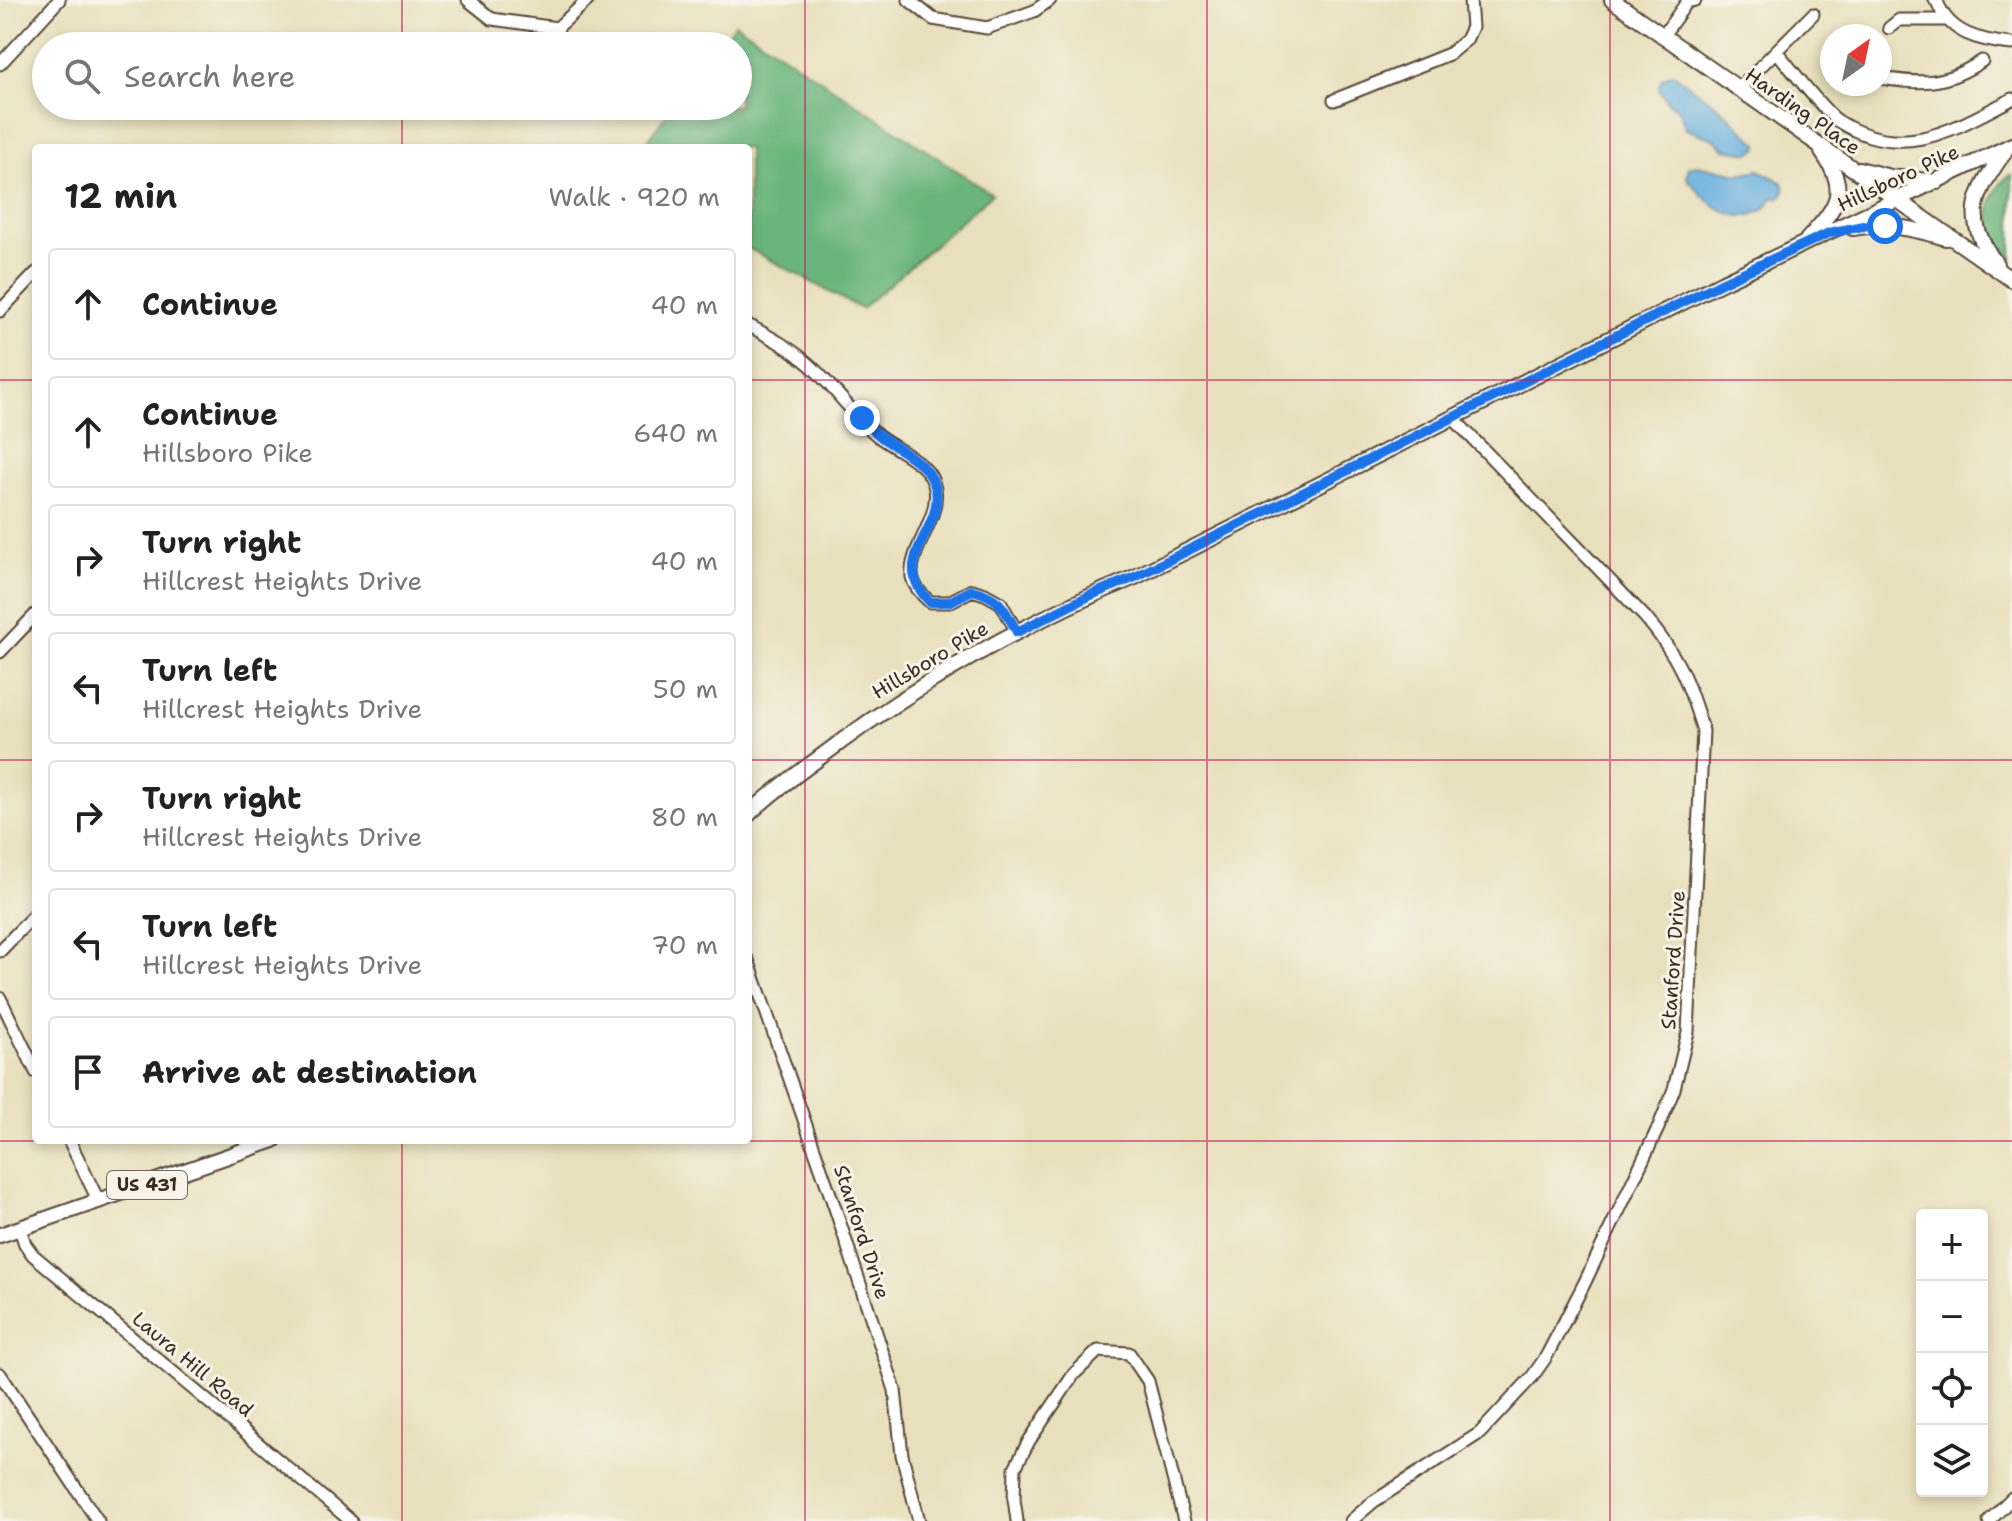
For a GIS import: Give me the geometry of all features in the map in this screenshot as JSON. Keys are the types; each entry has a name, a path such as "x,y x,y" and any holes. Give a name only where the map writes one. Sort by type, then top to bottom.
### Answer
{"main road":[{"name":"Harding Place","path":"1612,0 2008,277"},
{"path":"1803,245 1824,221 1837,199 1838,177 1817,145"},
{"path":"2008,277 1984,247 1974,223 1975,209 1986,180 2009,147"},
{"name":"Hillsboro Pike","path":"752,812 888,706 1017,632 1147,571 1723,282 2009,147"},
{"path":"1845,165 1890,177 1937,182"},
{"path":"1829,233 1868,225 1903,227 1958,241"},
{"name":"US 431","path":"0,1235 263,1144"}],"street":[{"path":"0,64 59,0"},
{"path":"468,0 492,19 557,28 588,0"},
{"path":"909,0 933,19 987,28 1034,11 1050,0"},
{"path":"1334,100 1449,54 1466,40 1472,27 1470,0"},
{"path":"1935,0 1948,20 1968,36 2012,44"},
{"path":"1662,37 1689,1"},
{"path":"1737,90 1813,14"},
{"path":"1892,26 1899,20 1948,20"},
{"path":"557,28 558,32"},
{"path":"1776,51 1836,120 1871,136 1905,143 1955,129 2012,99"},
{"path":"1892,79 1927,83 1963,74 1982,61"},
{"path":"0,311 32,277"},
{"path":"752,327 787,346 877,435 927,471 935,486 936,503 912,578 919,592 930,602 949,602 972,590 985,594 1001,603 1017,632"},
{"name":"Stanford Drive","path":"1351,1521 1373,1502 1480,1433 1532,1377 1546,1357 1659,1126 1674,1089 1688,1032 1703,731 1690,687 1666,641 1645,617 1453,418"},
{"path":"0,652 32,618"},
{"path":"0,951 32,917"},
{"name":"Stanford Drive","path":"752,971 895,1390 902,1455 919,1521"},
{"path":"0,998 32,1064"},
{"path":"71,1144 99,1202"},
{"name":"Laura Hill Road","path":"20,1229 33,1255 351,1521"},
{"path":"1017,1521 1015,1468 1029,1441 1074,1374 1098,1351 1129,1353 1148,1381 1184,1521"},
{"path":"0,1374 98,1521"},
{"path":"1989,1521 2012,1498"}],"green space":[{"path":"735,23 749,32 728,32"},
{"path":"752,34 992,194 861,309 752,250 752,144 645,144 663,120 752,120"},
{"path":"2012,174 2012,259 1997,247 1992,238 1989,218 1993,197"}],"water":[{"path":"1672,73 1718,106 1758,144 1757,149 1749,153 1725,149 1714,139 1686,129 1679,110 1668,102 1659,89 1661,79"},
{"path":"1697,165 1739,174 1759,170 1783,183 1785,191 1780,198 1772,198 1760,212 1734,215 1708,200 1687,178 1689,167"}],"route":[{"path":"862,418 877,435 927,471 935,486 936,503 912,578 919,592 930,602 949,602 972,590 985,594 1001,603 1017,632 1135,577 1723,282 1829,233 1868,225 1885,226"}]}
